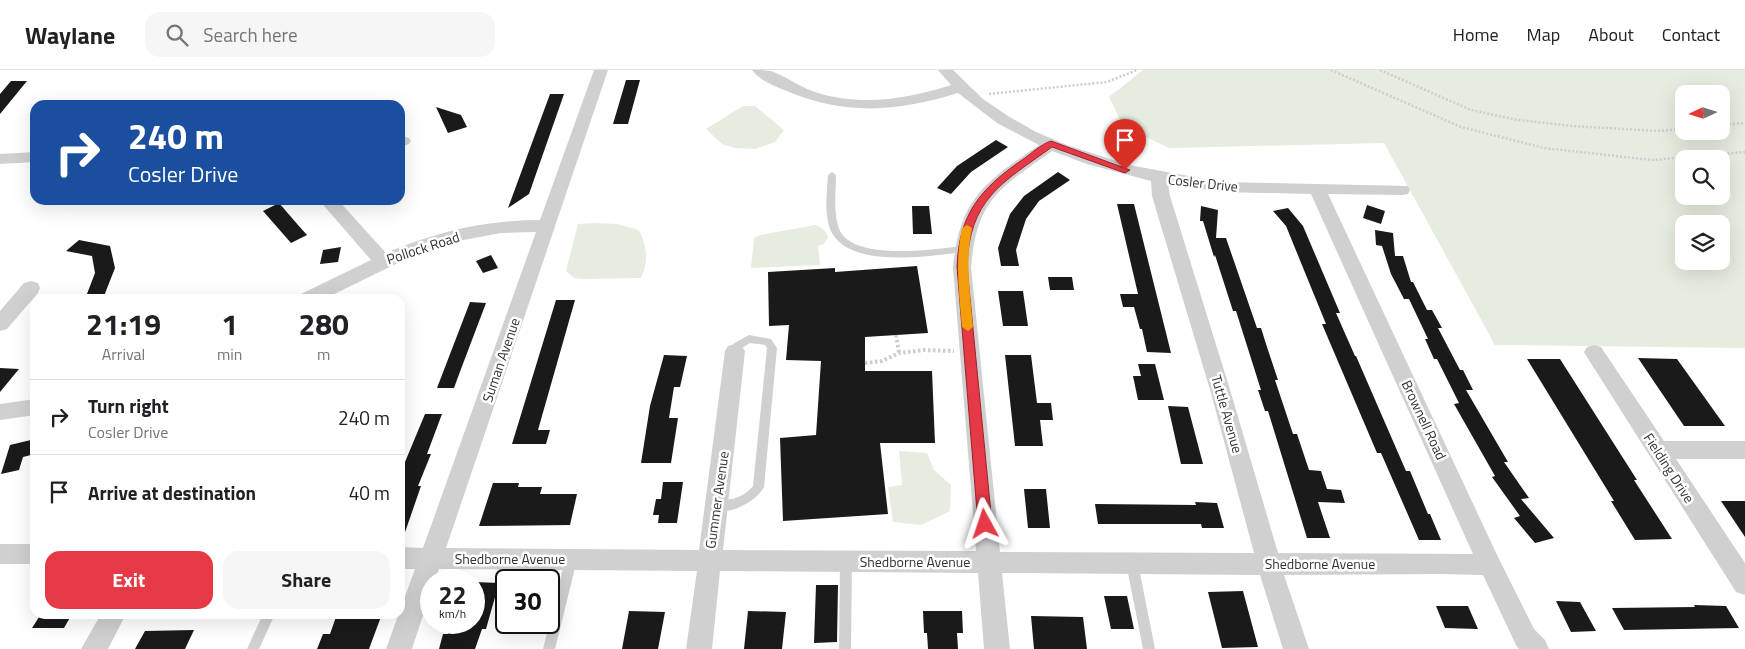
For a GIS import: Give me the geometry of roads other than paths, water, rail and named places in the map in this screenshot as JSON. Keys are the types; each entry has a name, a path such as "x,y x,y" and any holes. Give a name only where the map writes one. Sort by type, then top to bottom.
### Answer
{"street":[{"name":"Suman Avenue","path":"399,649 601,70"},
{"path":"759,70 788,88 806,96 858,105 914,101 961,87"},
{"name":"Cosler Drive","path":"945,70 974,99 997,116 1051,144 1112,166 1159,178 1221,187 1402,190"},
{"path":"997,649 962,267 962,249 967,229 979,201 1003,177 1051,144"},
{"path":"0,159 30,158"},
{"name":"Tuttle Avenue","path":"1159,178 1162,196 1224,402 1269,564 1296,649"},
{"name":"Brownell Road","path":"1317,188 1490,565 1525,637 1536,649"},
{"path":"332,205 382,261"},
{"name":"Pollock Road","path":"318,294 382,261 421,246 502,227 548,226"},
{"path":"0,324 31,288"},
{"name":"Gummer Avenue","path":"698,649 735,351"},
{"name":"Fielding Drive","path":"1594,352 1745,584"},
{"path":"0,412 30,408"},
{"path":"1658,450 1745,450"},
{"path":"0,554 30,554"},
{"name":"Shedborne Avenue","path":"405,558 1269,564 1439,563 1490,565"},
{"path":"94,649 111,619"}],"lane":[{"path":"832,175 831,216 837,234 854,248 896,254 962,249"},
{"path":"716,507 745,500 753,496 758,487 772,348 768,342 749,338 736,347 735,351"},
{"path":"549,649 571,560"},
{"path":"845,649 846,561"},
{"path":"1132,563 1149,649"},
{"path":"253,649 267,619"}]}
